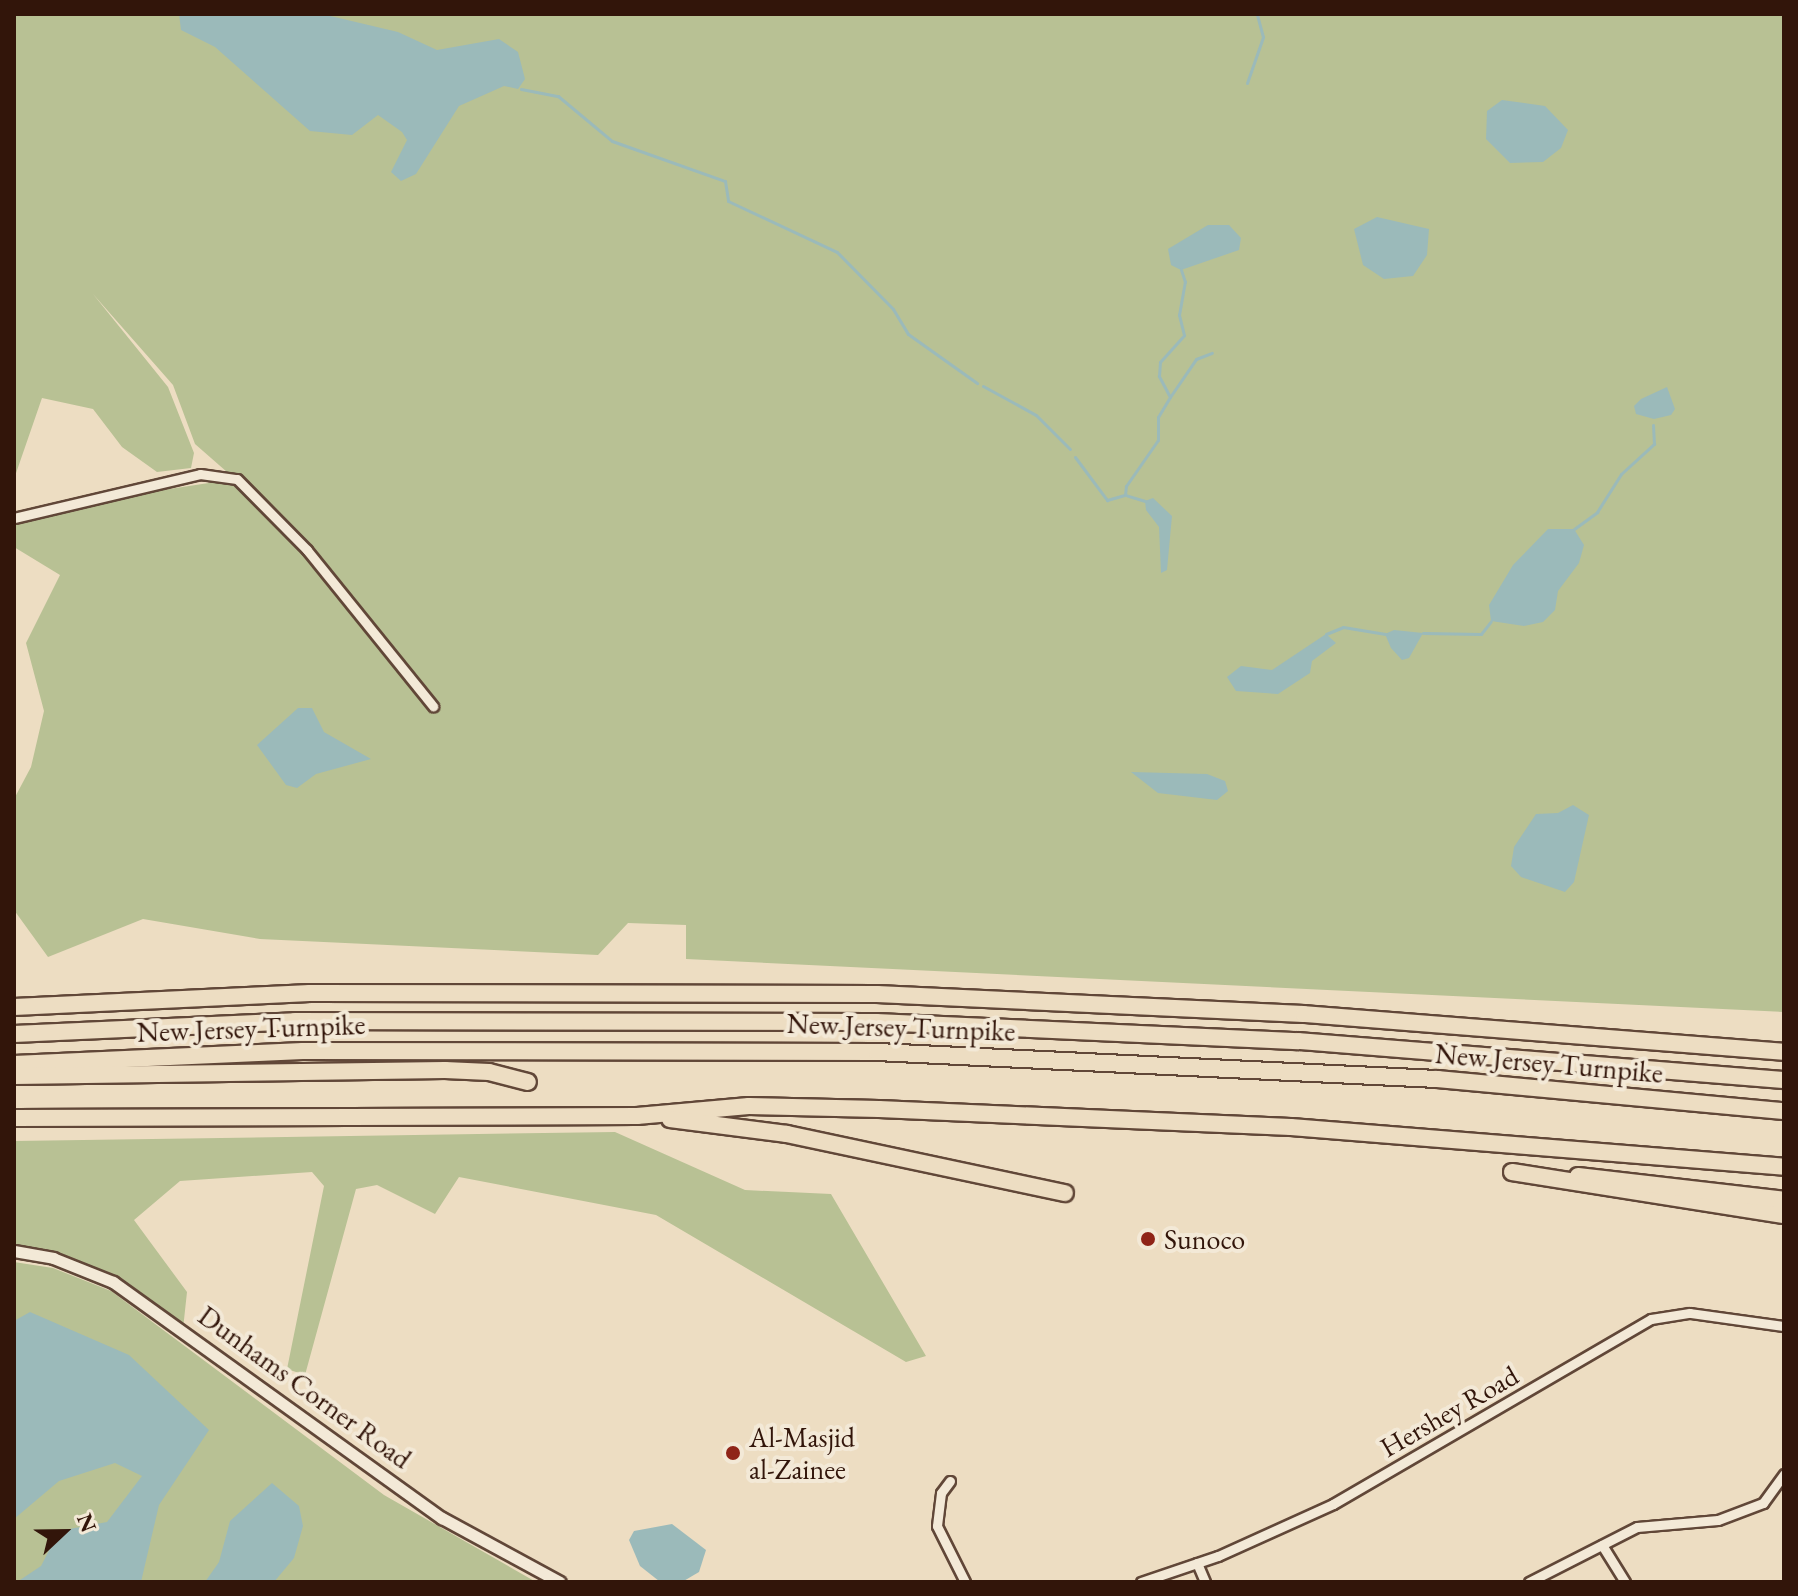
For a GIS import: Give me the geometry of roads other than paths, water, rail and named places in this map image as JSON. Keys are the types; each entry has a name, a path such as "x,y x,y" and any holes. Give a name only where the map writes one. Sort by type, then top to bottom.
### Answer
{"highway":[{"name":"New Jersey Turnpike","path":"14,1007 310,993 877,994 1320,1015 1784,1052"},
{"name":"New Jersey Turnpike","path":"14,1034 295,1021 876,1022 1328,1043 1784,1080"},
{"name":"New Jersey Turnpike","path":"14,1064 303,1051 877,1052 1406,1077 1784,1111"},
{"path":"14,1076 445,1070 489,1072 528,1082"},
{"path":"14,1118 637,1116 749,1106 1049,1115 1320,1129 1784,1167"},
{"path":"637,1116 787,1134 1065,1193"},
{"path":"1784,1200 1512,1172 1784,1215"}],"street":[{"path":"14,518 200,474 237,479 307,550 433,706"},
{"name":"Dunhams Corner Road","path":"14,1251 53,1258 113,1282 442,1518 560,1582"},
{"name":"Hershey Road","path":"1141,1582 1197,1563 1333,1504 1651,1319 1690,1313 1784,1326"},
{"path":"1529,1582 1637,1527 1718,1520 1763,1503 1784,1474"},
{"path":"950,1481 941,1493 937,1526 965,1582"},
{"path":"1602,1545 1625,1582"},
{"path":"1197,1563 1205,1582"}],"water":[{"path":"179,14 322,14 398,32 437,50 499,39 518,52 525,79 518,89 504,86 459,106 416,174 401,181 391,172 407,140 402,132 378,115 352,135 310,131 215,47 181,30"},
{"path":"1502,100 1545,106 1568,130 1561,148 1543,162 1510,163 1486,139 1487,111"},
{"path":"1377,217 1429,229 1427,255 1413,276 1384,279 1363,265 1354,229"},
{"path":"1208,225 1229,225 1241,238 1239,250 1181,270 1171,265 1168,249"},
{"path":"1667,387 1675,409 1671,415 1654,419 1636,414 1634,406 1641,399"},
{"path":"1153,498 1172,516 1167,570 1161,573 1159,527 1146,510 1145,501"},
{"path":"1548,529 1574,529 1584,545 1579,563 1558,591 1555,610 1543,622 1524,626 1491,621 1489,605 1513,565"},
{"path":"1394,630 1423,633 1409,658 1402,660 1391,648 1385,634"},
{"path":"1326,634 1336,643 1312,661 1310,673 1278,694 1236,691 1227,677 1241,666 1272,670"},
{"path":"298,708 312,708 324,732 371,759 316,774 297,788 286,785 257,745"},
{"path":"1131,772 1207,774 1225,781 1228,791 1217,800 1158,793"},
{"path":"1573,805 1589,815 1574,882 1565,892 1521,877 1511,866 1514,847 1536,814 1558,813"},
{"path":"30,1312 129,1355 209,1430 159,1505 141,1582 17,1582 41,1566 59,1531 107,1522 142,1476 115,1463 59,1481 14,1519 14,1321"},
{"path":"272,1483 299,1506 303,1526 294,1558 274,1582 205,1582 219,1562 230,1521"},
{"path":"672,1524 706,1550 699,1572 682,1582 659,1581 640,1566 629,1540 634,1531"}],"waterway":[{"path":"1247,83 1263,37 1257,14"},
{"path":"521,89 558,96 612,141 725,181 728,201 837,252 893,309 908,334 977,383"},
{"path":"1145,501 1125,495 1126,486 1158,440 1158,417 1170,397 1159,376 1160,362 1184,335 1179,315 1185,282 1181,270"},
{"path":"1170,397 1196,359 1212,353"},
{"path":"983,386 1036,415 1070,449"},
{"path":"1574,529 1597,512 1621,474 1654,444 1653,425"},
{"path":"1075,457 1107,500 1125,495"},
{"path":"1423,633 1481,634 1491,621"},
{"path":"1326,634 1343,627 1385,634"}],"place":[{"name":"Sunoco","path":"1148,1239"},
{"name":"Al-Masjid al-Zainee","path":"733,1453"}]}
